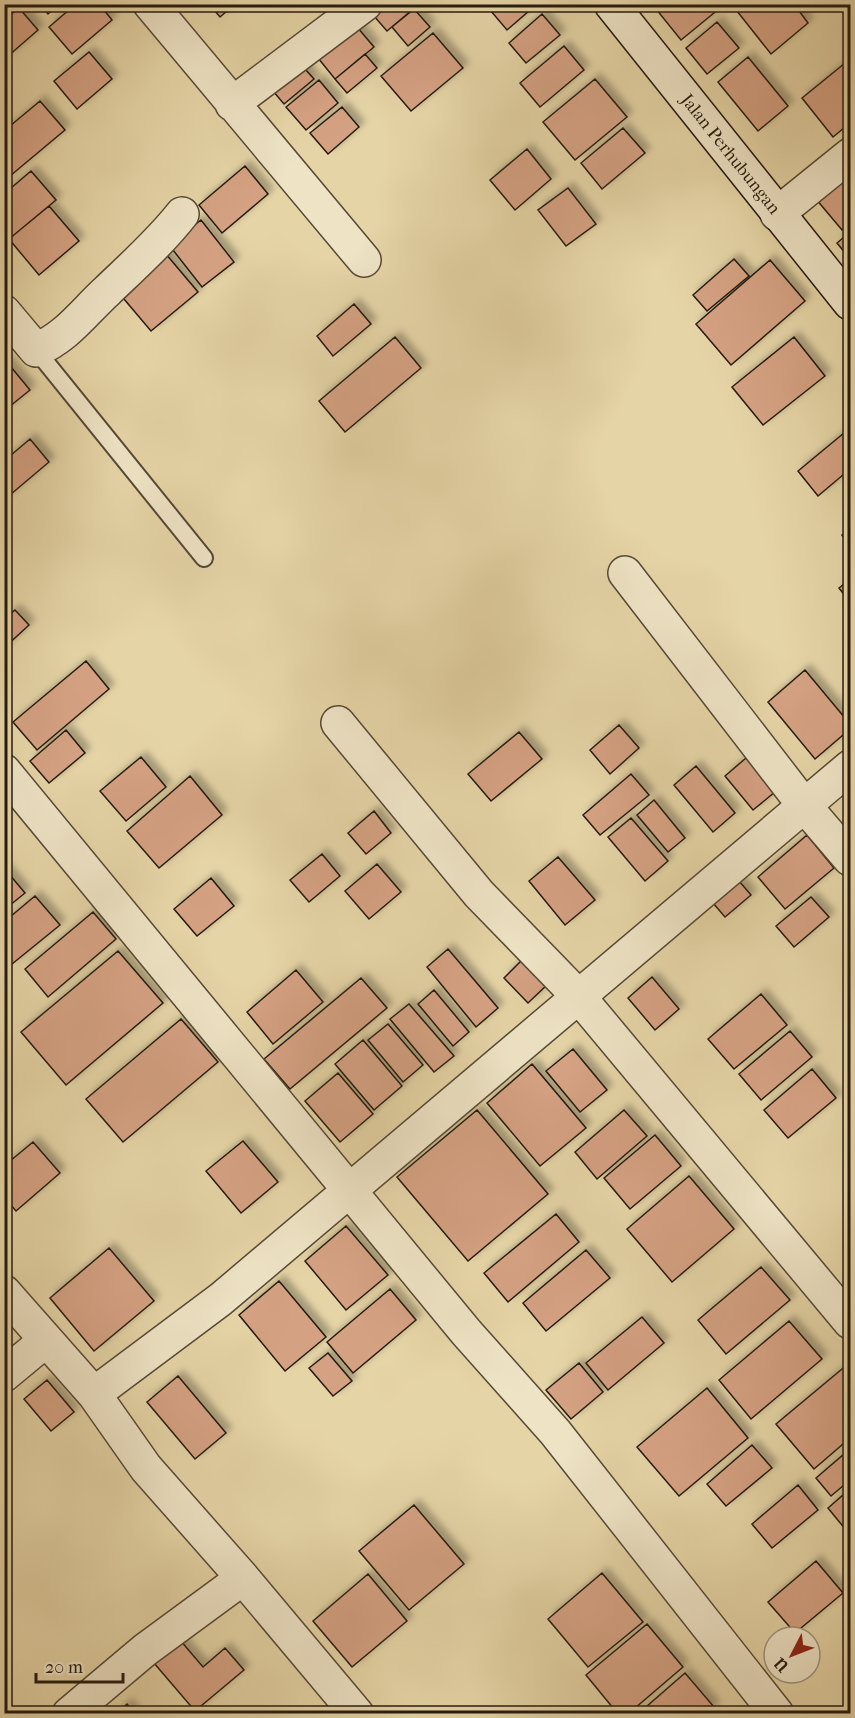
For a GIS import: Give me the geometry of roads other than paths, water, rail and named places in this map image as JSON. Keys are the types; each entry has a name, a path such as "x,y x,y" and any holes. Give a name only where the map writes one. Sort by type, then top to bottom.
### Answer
{"street":[{"path":"150,4 364,260"},
{"path":"232,104 365,4"},
{"name":"Jalan Perhubungan","path":"610,4 850,303"},
{"path":"777,213 850,155"},
{"path":"4,312 36,350 66,334 169,231 182,214"},
{"path":"625,573 803,804 850,860"},
{"path":"338,723 479,894 580,998 850,1322"},
{"path":"94,1394 221,1299 350,1188 580,998 803,804 850,767"},
{"path":"4,771 350,1188 466,1332 555,1432 777,1713"},
{"path":"4,1292 94,1394 146,1468 357,1713"},
{"path":"4,1374 45,1341"},
{"path":"69,1713 145,1650 243,1578"}],"lane":[{"path":"36,350 204,558"}]}
